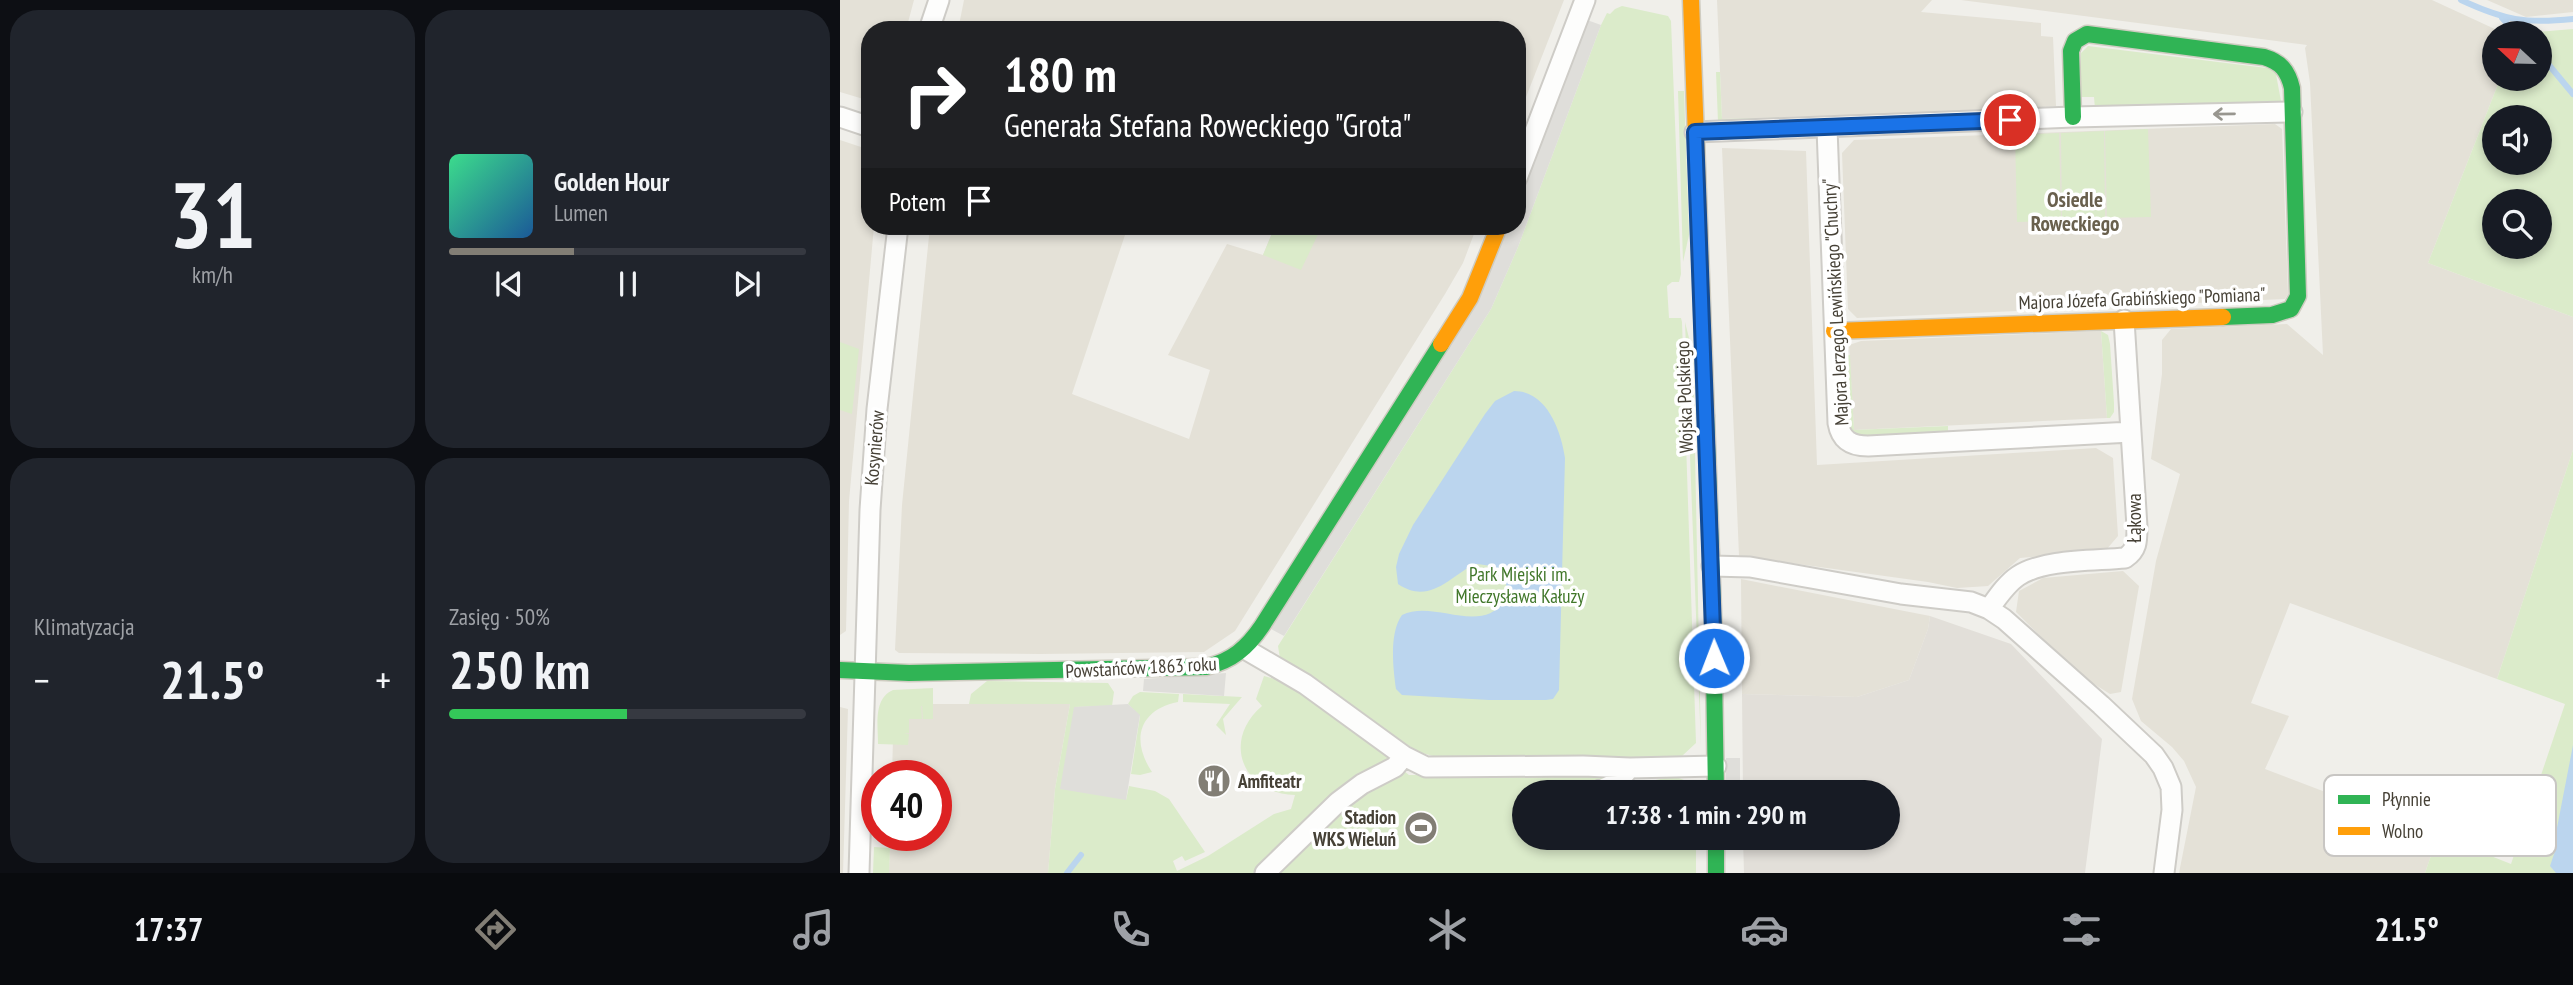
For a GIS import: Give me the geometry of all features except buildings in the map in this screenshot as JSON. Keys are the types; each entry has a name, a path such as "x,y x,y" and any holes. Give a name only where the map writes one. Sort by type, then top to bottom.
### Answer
{"street":[{"path":"932,21 939,0"},
{"path":"1526,154 1585,0"},
{"name":"Wojska Polskiego","path":"1691,0 1712,566 1716,780"},
{"path":"1695,132 2073,117 2292,112 2289,75 2285,67 2271,59 2087,34 2075,41 2071,51 2073,117"},
{"name":"Majora Józefa Grabińskiego \"Pomiana\"","path":"1834,331 2290,312 2297,302 2299,282 2292,112"},
{"path":"840,117 861,124"},
{"name":"Majora Jerzego Lewińskiego \"Chuchry\"","path":"1827,128 1839,430 1843,437 1854,444 1868,446 2131,432"},
{"name":"Kosynierów","path":"864,672 873,457 897,235"},
{"name":"Powstańców 1863 roku","path":"840,670 909,673 1206,667 1228,662 1245,649 1470,298 1495,235"},
{"name":"Łąkowa","path":"1989,609 2016,577 2029,570 2050,565 2125,558 2137,545 2124,320"},
{"path":"1712,566 1750,567 1901,594 1971,602 2004,619 2101,705 2154,755 2164,768 2171,787 2172,810 2164,873"},
{"path":"1245,649 1305,684 1404,756 1426,767 1716,766"},
{"path":"859,873 864,672"},
{"path":"1265,873 1338,802 1362,784 1395,767 1404,756"},
{"path":"1619,780 1630,768"},
{"path":"1716,850 1716,873"}],"shaded area":[{"path":"840,0 914,0 908,21 861,21 861,98 840,92"},
{"path":"964,0 1564,0 1526,97 1526,21 960,21"},
{"path":"1717,0 1932,0 1921,12 2041,23 2041,36 2053,37 2056,106 1985,111 1722,119"},
{"path":"1961,0 2432,0 2482,23 2482,91 2495,91 2490,105 2482,105 2482,125 2428,263 2573,317 2573,450 2497,679 2290,603 2251,703 2289,716 2265,769 2324,792 2324,856 2431,856 2425,873 2179,873 2196,787 2184,761 2141,721 2132,699 2156,561 2180,474 2151,459 2162,374 2162,340 2171,329 2287,324 2323,355 2310,83 2305,48 2307,45"},
{"path":"2487,0 2573,0 2573,12 2526,17"},
{"path":"1587,20 1601,25 1526,226 1526,182"},
{"path":"2275,124 2282,129 2288,294 2285,299 1857,318 1848,309 1842,153 1854,140"},
{"path":"840,140 861,147 861,235 873,235 849,501 846,631 840,635"},
{"path":"1722,148 1806,151 1817,465 2096,448 2113,458 2118,536 2106,550 2020,558 1988,586 1957,588 1739,556"},
{"path":"929,235 1125,235 1072,394 1189,439 1210,370 1168,355 1227,244 1263,255 1271,235 1474,235 1463,263 1445,294 1235,631 1204,652 899,653 895,650 902,505"},
{"path":"1505,235 1522,235 1491,309 1284,636 1271,629"},
{"path":"2101,331 2107,418 1854,430 1849,345 1861,341"},
{"path":"2123,571 2139,586 2121,692 2110,694 2078,674 2016,612 2019,591 2043,578"},
{"path":"1741,579 1930,616 1928,629 1909,680 1857,697 1742,694"},
{"path":"1930,616 2011,644 2102,739 2085,873 1744,873 1743,850 1900,850 1900,780 1743,780 1742,694 1857,697 1909,680 1928,629"},
{"path":"1226,673 1224,696 1143,691 1144,679"},
{"path":"894,704 1070,704 1055,789 1048,873 889,873 890,851 952,851 952,760 892,760"},
{"path":"1128,704 1140,715 1126,800 1060,789 1074,707"},
{"path":"840,707 848,709 843,873 840,873"},
{"path":"1726,758 1740,758 1740,780 1726,780"}],"green space":[{"name":"Park Miejski im. Mieczysława Kałuży","path":"1622,6 1668,16 1671,21 1681,274 1679,282 1672,282 1667,286 1669,318 1681,318 1682,322 1696,743 1682,756 1635,759 1443,759 1419,752 1280,659 1278,646 1491,309 1522,235 1526,235 1526,226 1601,25 1607,13 1610,14"},
{"path":"2573,29 2573,317 2428,263 2482,125 2482,175 2552,175 2552,105 2490,105 2495,91 2552,91 2552,31"},
{"path":"2088,46 2275,69 2281,101 2277,104 2095,109 2094,97 2081,97 2081,53"},
{"path":"1716,72 1720,72 1722,119 1865,115 1864,118 1718,122"},
{"path":"1678,91 1684,91 1689,235 1683,262"},
{"path":"2148,129 2151,217 2107,218 2105,131"},
{"path":"2104,131 2105,218 2062,220 2061,133"},
{"path":"2059,133 2061,221 2017,222 2015,135"},
{"path":"1271,235 1318,235 1301,270 1263,255"},
{"path":"1685,322 1693,354 1701,748"},
{"path":"2101,331 2108,335 2110,344 2114,412 2110,418 2107,418"},
{"path":"840,342 859,349 852,414 840,410"},
{"path":"1850,355 1854,430 1948,426 1948,434 1858,438 1848,430 1843,356"},
{"path":"2573,450 2573,873 2425,873 2431,856 2491,856 2511,864 2514,856 2556,856 2556,775 2541,775 2565,704 2497,679"},
{"path":"1264,676 1275,679 1320,703 1409,775 1609,776 1628,780 1512,780 1512,850 1696,850 1696,873 1048,873 1055,789 1070,704 969,704 971,694 987,681 1108,683 1114,692 1112,706 1074,707 1126,800 1129,786 1155,791 1169,799 1205,852 1185,861 1182,856 1173,861 1177,871 1208,856 1274,814 1291,809 1295,795 1262,786 1251,776 1244,763 1241,749 1243,735 1250,720 1262,706 1256,699"},
{"path":"933,688 933,719 923,719 921,706 922,719 909,719 909,733 904,733 909,734 908,745 878,744 879,706 887,694 893,690"},
{"path":"1140,692 1179,694 1178,702 1154,712 1142,728 1142,749 1152,772 1140,775 1131,774 1140,716 1128,704 1133,696"},
{"path":"1183,694 1242,697 1223,719 1226,735 1216,725 1230,704 1183,702"},
{"path":"1674,776 1684,780 1656,780"},
{"path":"874,851 890,851 889,873 873,873"}],"water":[{"path":"1514,391 1526,393 1544,405 1556,425 1565,458 1559,690 1553,699 1546,700 1402,695 1396,689 1393,651 1395,631 1402,615 1429,611 1471,617 1484,615 1496,610 1506,599 1504,577 1489,566 1474,564 1438,587 1419,592 1398,584 1396,567 1413,525 1485,414 1495,401"},
{"path":"2573,745 2573,873 2556,873 2550,866 2553,856 2556,856 2556,833"}],"waterway":[{"path":"2461,0 2515,19 2573,19"},
{"path":"2502,18 2505,21"},
{"path":"2552,69 2573,94"},
{"path":"1067,873 1081,855"}],"traffic: fast":[{"path":"2073,117 2071,51 2075,41 2087,34 2264,57 2283,68 2292,88 2298,296 2291,309 2272,315 2223,317"},
{"path":"840,670 909,673 1206,667 1231,657 1245,647 1262,626 1441,344"},
{"path":"1706,416 1716,780"},
{"path":"1716,850 1716,873"}],"traffic: slow":[{"path":"1691,0 1706,416"},
{"path":"1441,344 1470,298 1495,235"},
{"path":"1834,331 2223,317"}],"place":[{"name":"Amfiteatr","path":"1214,781"},
{"name":"Stadion WKS Wieluń","path":"1421,828"}],"district":[{"name":"Osiedle Roweckiego","path":"2075,211"}],"route":[{"path":"1714,658 1695,132 2010,120"}]}
